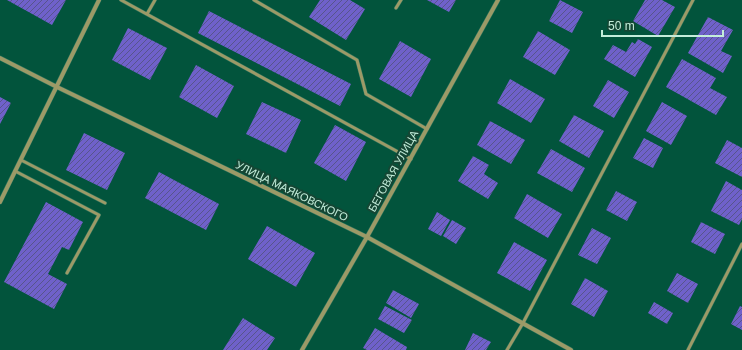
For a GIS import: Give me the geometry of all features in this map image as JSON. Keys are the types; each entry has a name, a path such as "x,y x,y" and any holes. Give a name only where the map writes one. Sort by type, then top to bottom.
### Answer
{"street":[{"path":"0,202 99,0"},
{"name":"БЕГОВАЯ УЛИЦА","path":"302,350 427,130 498,0"},
{"name":"УЛИЦА МАЯКОВСКОГО","path":"0,58 367,237 571,350"}],"lane":[{"path":"121,0 410,159"},
{"path":"147,14 155,0"},
{"path":"254,0 357,60 366,94 427,130"},
{"path":"396,8 400,0"},
{"path":"507,350 523,323 692,0"},
{"path":"21,160 105,203"},
{"path":"15,171 98,215 67,273"},
{"path":"688,350 742,244"}],"building":[{"path":"7,0 66,0 52,25"},
{"path":"320,0 350,0 365,9 346,40 309,17"},
{"path":"427,0 456,0 449,12"},
{"path":"560,0 583,12 572,33 549,21"},
{"path":"645,0 662,0 675,7 658,36 633,21"},
{"path":"209,11 351,84 340,106 198,33"},
{"path":"708,17 733,30 721,51 732,56 723,73 688,53"},
{"path":"128,28 167,48 150,80 112,60"},
{"path":"538,31 570,50 555,75 523,57"},
{"path":"638,39 652,47 635,77 604,59 613,45 626,52 632,42 635,44"},
{"path":"400,41 431,59 411,97 379,79"},
{"path":"682,59 716,78 710,88 727,97 716,115 666,87"},
{"path":"196,65 234,86 217,118 179,97"},
{"path":"510,79 545,99 531,123 497,103"},
{"path":"608,80 629,92 614,118 593,106"},
{"path":"0,97 11,103 0,124"},
{"path":"262,102 301,120 286,153 246,134"},
{"path":"662,102 687,116 671,145 646,131"},
{"path":"574,115 604,131 589,158 559,141"},
{"path":"490,121 525,140 511,164 477,145"},
{"path":"335,125 366,142 346,181 314,163"},
{"path":"84,133 125,153 107,190 66,170"},
{"path":"644,138 663,148 653,168 633,158"},
{"path":"727,140 742,148 742,177 715,163"},
{"path":"551,149 585,168 572,192 537,173"},
{"path":"473,156 489,165 484,174 498,183 488,199 458,181"},
{"path":"159,172 219,204 206,230 145,198"},
{"path":"726,181 742,190 742,219 739,225 711,211"},
{"path":"616,191 637,202 627,221 606,210"},
{"path":"527,194 562,214 548,238 514,218"},
{"path":"46,202 83,222 69,250 62,247 48,274 67,284 54,309 4,282"},
{"path":"437,212 450,220 441,236 428,229"},
{"path":"452,220 466,228 456,244 443,236"},
{"path":"701,222 725,234 715,254 691,242"},
{"path":"267,226 315,253 296,287 248,259"},
{"path":"592,228 611,238 597,264 578,255"},
{"path":"514,242 547,260 530,291 497,273"},
{"path":"677,273 698,284 688,303 667,291"},
{"path":"585,278 608,291 594,317 571,304"},
{"path":"393,290 419,304 411,318 386,303"},
{"path":"654,302 673,313 667,324 648,313"},
{"path":"385,306 412,320 404,333 378,319"},
{"path":"740,306 742,307 742,330 731,324"},
{"path":"243,318 275,338 267,350 223,350"},
{"path":"375,328 407,347 406,350 367,350 363,348"},
{"path":"473,333 491,342 486,350 465,350"}]}
